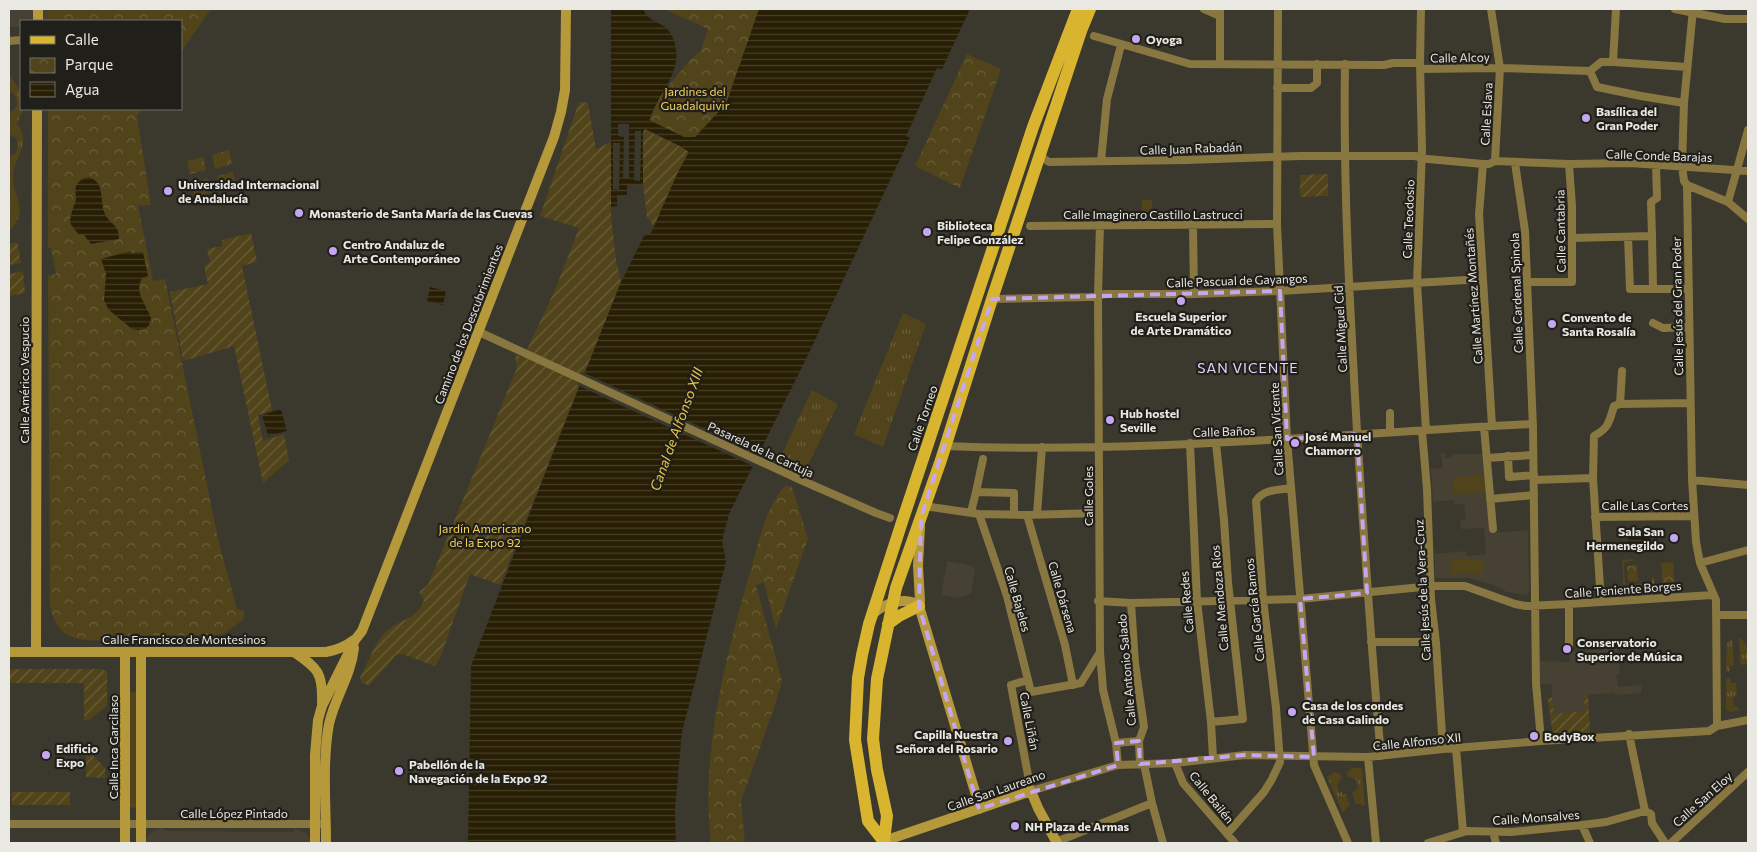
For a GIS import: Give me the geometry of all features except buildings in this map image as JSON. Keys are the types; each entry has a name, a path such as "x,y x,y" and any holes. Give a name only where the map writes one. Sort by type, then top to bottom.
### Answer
{"main road":[{"name":"Calle Torneo","path":"882,843 887,816 877,770 873,739 877,679 888,624 886,604 891,518 1078,9"},
{"path":"886,604 884,598 896,588 940,464 992,299 1090,9"},
{"name":"Calle Torneo","path":"882,843 868,821 855,740 858,678 862,655 873,614 886,604"},
{"path":"888,624 898,616 915,608"}],"street":[{"name":"Camino de los Descubrimientos","path":"315,843 316,736 322,706 355,640 362,631 554,137 565,90 566,9"},
{"path":"1204,9 1220,12 1220,64"},
{"name":"Calle San Vicente","path":"1278,9 1277,224 1287,439 1300,599 1314,765 1348,843"},
{"name":"Calle Teodosio","path":"1421,9 1421,158 1417,283 1424,430"},
{"name":"Calle Eslava","path":"1491,9 1500,68 1496,161"},
{"path":"1613,62 1616,9"},
{"path":"1675,9 1693,10 1725,19 1748,19"},
{"name":"Calle Jesús del Gran Poder","path":"1693,10 1684,103 1682,166 1684,181 1687,185 1692,480 1696,542 1700,563 1715,597"},
{"name":"Calle Alcoy","path":"1094,36 1190,64 1384,65 1393,63 1420,66 1590,71"},
{"path":"1101,161 1107,99 1121,45"},
{"path":"1684,103 1597,87 1590,71 1601,62 1687,67"},
{"path":"1277,88 1311,88 1317,83 1317,64"},
{"name":"Calle Miguel Cid","path":"1345,64 1344,155 1348,286 1367,593 1381,756"},
{"name":"Calle Américo Vespucio","path":"36,652 37,110"},
{"path":"1728,202 1748,130"},
{"name":"Calle Juan Rabadán","path":"1040,156 1049,162 1276,156 1415,156 1483,164"},
{"name":"Calle Conde Barajas","path":"1483,164 1496,161 1568,164 1630,163 1748,170"},
{"name":"Calle Cardenal Spinola","path":"1515,163 1525,231 1533,424 1536,683 1541,740"},
{"name":"Calle Martínez Montañés","path":"1483,164 1479,214 1488,427 1487,458 1493,529"},
{"name":"Calle Cantabria","path":"1527,282 1572,282 1573,238 1568,164"},
{"path":"1653,289 1651,202 1657,198 1656,165"},
{"path":"1687,185 1728,202 1748,219"},
{"name":"Calle Goles","path":"1100,224 1098,295 1098,601 1103,690 1116,743 1118,765"},
{"name":"Calle Imaginero Castillo Lastrucci","path":"1030,226 1277,224"},
{"path":"1193,225 1194,294"},
{"path":"1573,238 1652,236"},
{"path":"1628,237 1630,290 1689,289"},
{"name":"Calle Pascual de Gayangos","path":"992,299 1280,291 1483,279"},
{"path":"1653,324 1663,328 1689,327"},
{"name":"Pasarela de la Cartuja","path":"478,332 803,481 891,518"},
{"path":"1620,404 1622,371"},
{"path":"1601,602 1593,478 1594,436 1604,431 1609,424 1614,406 1620,404 1690,403"},
{"path":"1390,413 1390,432"},
{"name":"Calle Baños","path":"945,446 1099,447 1216,443 1533,424"},
{"name":"Calle Jesús de la Vera-Cruz","path":"1424,430 1443,749"},
{"name":"Calle Redes","path":"1190,443 1197,601 1211,722 1213,758"},
{"name":"Calle Mendoza Ríos","path":"1211,722 1243,719 1216,443"},
{"path":"1037,514 1042,447"},
{"path":"1487,458 1533,455"},
{"path":"1508,456 1509,478 1593,478"},
{"path":"971,512 983,459"},
{"path":"1692,480 1748,485"},
{"name":"Calle García Ramos","path":"1279,756 1276,708 1263,600 1256,502 1259,496 1267,492 1291,488"},
{"path":"976,492 1014,493 1014,514"},
{"path":"1490,498 1534,495"},
{"path":"915,608 920,601 918,566 923,511 1027,515 1099,513"},
{"name":"Calle Bajeles","path":"980,514 1007,596 1031,692 1073,685"},
{"name":"Calle Dársena","path":"1027,515 1065,645 1073,685"},
{"name":"Calle Las Cortes","path":"1595,517 1694,516"},
{"path":"1700,563 1748,550"},
{"name":"Calle Teniente Borges","path":"1098,601 1300,599 1432,586 1465,586 1515,604 1535,606 1715,597"},
{"path":"1715,597 1717,726"},
{"name":"Calle Antonio Salado","path":"1131,602 1135,663 1144,727 1139,741 1142,764 1163,843"},
{"path":"886,604 915,608"},
{"path":"1569,604 1570,645"},
{"path":"915,608 979,810"},
{"path":"1716,615 1748,615"},
{"name":"Camino de los Descubrimientos","path":"326,843 327,736 334,708 353,663 355,640"},
{"name":"Calle Francisco de Montesinos","path":"9,652 294,652 337,650 346,647 355,640"},
{"path":"1371,642 1436,642"},
{"name":"Calle Inca Garcilaso","path":"125,652 125,843"},
{"path":"141,652 141,843"},
{"path":"294,652 312,664 318,672 322,682 322,706"},
{"path":"1073,685 1081,683 1100,652"},
{"name":"Calle Liñán","path":"1028,680 1011,685 1031,791"},
{"name":"Calle Alfonso XII","path":"1118,765 1175,763 1245,756 1368,757 1541,740 1709,731 1717,726 1748,720"},
{"path":"1629,734 1645,811 1650,814 1652,822 1665,843"},
{"path":"1116,743 1139,741"},
{"path":"1456,748 1463,832"},
{"path":"1227,834 1264,792 1280,762 1279,756"},
{"path":"1368,757 1376,843"},
{"name":"Calle Bailén","path":"1175,763 1182,783 1235,843"},
{"name":"Calle San Laureano","path":"882,843 1031,791 1118,765"},
{"name":"Calle San Eloy","path":"1676,841 1716,805 1748,772"},
{"path":"1031,791 1056,842 1152,803"},
{"name":"Calle Monsalves","path":"1428,843 1463,832 1511,832 1582,825 1606,822 1645,811"},
{"name":"Calle López Pintado","path":"9,824 326,824"},
{"path":"1582,825 1590,843"},
{"path":"1493,832 1496,843"}],"highlighted area":[{"path":"1280,291 1287,439 1357,434 1367,593 1300,599 1314,757 1245,755 1140,764 1139,741 1116,743 1118,765 979,809 919,606 921,517 992,299"}],"shaded area":[{"path":"9,9 48,9 48,20 20,20 20,27 9,27"},
{"path":"1441,453 1445,453 1445,458 1450,458 1453,454 1484,454 1491,533 1528,530 1529,592 1526,595 1507,592 1493,585 1470,578 1435,578 1435,554 1466,551 1467,556 1486,554 1484,528 1461,529 1460,521 1466,520 1464,504 1454,505 1454,500 1433,502 1431,469 1443,468"},
{"path":"947,561 973,566 975,569 971,594 957,598 941,595"},
{"path":"1617,648 1620,674 1617,674 1618,687 1641,685 1642,693 1588,695 1590,733 1553,736 1548,698 1552,697 1552,684 1540,684 1540,661 1570,662 1569,652"},
{"path":"163,828 164,831 293,832 294,828 306,833 311,843 145,843 149,834"}],"green space":[{"path":"48,9 211,9 182,51 182,20 48,20"},
{"name":"Jardines del Guadalquivir","path":"664,9 759,9 726,104 696,137 684,137 649,120 660,96 689,61 701,50 708,29"},
{"path":"967,54 1001,69 960,188 915,166"},
{"path":"9,74 20,90 20,110 23,111 17,123 23,138 23,144 13,175 13,183 20,210 19,217 9,231 9,156 16,153 18,145 16,138 9,134 9,113 13,111 17,102 15,96 9,91"},
{"name":"Jardín Americano de la Expo 92","path":"579,102 588,103 596,149 611,142 611,217 616,260 621,282 500,585 470,574 440,658 434,666 403,654 396,655 369,686 364,683 362,684 360,678 382,635 390,628 412,616 421,607 424,600 419,592 428,585 517,368 515,354 523,358 555,290 579,228 540,216"},
{"path":"48,110 141,110 137,116 151,205 138,206 153,281 165,279 218,539 237,609 245,611 243,620 222,635 111,636 111,641 89,640 72,637 58,627 50,606 48,276 56,274 51,248 48,248"},
{"name":"Jardines del Guadalquivir","path":"645,129 689,152 654,226 647,217 643,185 643,132"},
{"path":"229,150 232,164 215,169 212,155"},
{"path":"203,157 206,170 190,174 187,161"},
{"path":"233,172 236,185 220,189 217,176"},
{"path":"1328,174 1328,196 1300,197 1300,175"},
{"path":"208,178 211,193 195,197 191,183"},
{"path":"1142,200 1152,200 1152,213 1142,213"},
{"path":"251,233 257,262 242,266 272,410 258,415 263,441 284,434 289,460 263,483 234,346 183,361 170,292 208,284 204,266 210,262 207,249 222,246 222,240"},
{"path":"17,242 21,263 9,265 9,244"},
{"path":"23,271 25,293 9,296 9,274"},
{"path":"903,313 926,324 883,447 854,434"},
{"path":"812,390 838,404 804,473 778,462"},
{"path":"1484,475 1486,491 1454,495 1453,478"},
{"path":"786,485 792,487 808,539 776,629 764,582 756,585 782,681 741,801 745,843 711,843 709,774 718,702 725,667 764,522 773,502"},
{"path":"1633,559 1633,561 1624,562 1625,585 1652,583 1652,577 1654,577 1655,589 1624,591 1622,560"},
{"path":"1452,560 1483,560 1483,574 1452,574"},
{"path":"1673,562 1675,587 1663,588 1661,563"},
{"path":"1637,565 1638,581 1628,581 1627,566"},
{"path":"1732,638 1734,665 1730,666 1730,671 1726,672 1727,643"},
{"path":"1739,638 1743,640 1747,647 1748,669 1746,664 1741,665"},
{"path":"9,669 102,669 107,672 107,705 89,720 84,720 84,683 9,683"},
{"path":"1730,678 1731,683 1736,683 1737,694 1733,698 1734,706 1738,707 1739,710 1730,712 1726,709 1726,679"},
{"path":"129,692 137,692 137,807 134,808 130,807"},
{"path":"1584,695 1588,695 1590,733 1553,736 1548,698 1552,698 1554,714 1585,711"},
{"path":"86,752 90,752 105,768 106,778 86,777"},
{"path":"1351,768 1362,768 1365,806 1356,804 1352,792 1358,788 1356,779 1348,778 1347,773"},
{"path":"1334,772 1341,774 1342,779 1337,784 1339,793 1346,794 1350,806 1343,813 1327,777"},
{"path":"12,792 70,792 70,805 12,805"}],"water":[{"name":"Canal de Alfonso XIII","path":"611,9 644,9 647,16 670,32 676,49 676,63 672,76 649,120 684,137 695,137 726,104 759,9 970,9 942,69 937,68 906,136 910,138 808,355 729,514 722,541 726,562 682,732 675,809 676,843 468,843 471,666 621,282 644,236 651,233 689,152 645,129 643,132 643,185 627,185 627,195 617,195 617,206 611,207","holes":["618,124 629,124 629,178 623,178 624,137 618,136","635,131 641,131 640,181 634,180","613,143 620,143 619,190 613,189"]},
{"path":"89,177 95,180 100,188 106,216 116,228 119,239 91,244 84,235 78,234 70,223 76,199 76,186 79,182"},
{"path":"131,251 131,253 143,252 148,276 142,278 139,289 151,318 149,325 145,329 138,330 132,329 109,310 104,300 106,274 101,259"},
{"path":"430,287 446,291 443,305 427,301"},
{"path":"281,409 287,431 268,436 262,415"},
{"path":"1650,535 1651,542 1628,544 1628,537"}],"pier":[{"path":"582,372 761,455 755,467 577,385"}],"place":[{"name":"Oyoga","path":"1136,39"},
{"name":"Basílica del Gran Poder","path":"1586,118"},
{"name":"Universidad Internacional de Andalucía","path":"168,191"},
{"name":"Monasterio de Santa María de las Cuevas","path":"299,213"},
{"name":"Biblioteca Felipe González","path":"927,232"},
{"name":"Centro Andaluz de Arte Contemporáneo","path":"333,251"},
{"name":"Escuela Superior de Arte Dramático","path":"1181,301"},
{"name":"Convento de Santa Rosalía","path":"1552,324"},
{"name":"Hub hostel Seville","path":"1110,420"},
{"name":"José Manuel Chamorro","path":"1295,443"},
{"name":"Sala San Hermenegildo","path":"1674,538"},
{"name":"Conservatorio Superior de Música","path":"1567,649"},
{"name":"Casa de los condes de Casa Galindo","path":"1292,712"},
{"name":"BodyBox","path":"1534,736"},
{"name":"Capilla Nuestra Señora del Rosario","path":"1008,741"},
{"name":"Edificio Expo","path":"46,755"},
{"name":"Pabellón de la Navegación de la Expo 92","path":"399,771"},
{"name":"NH Plaza de Armas","path":"1015,826"}],"district":[{"name":"SAN VICENTE","path":"1248,367"}]}
